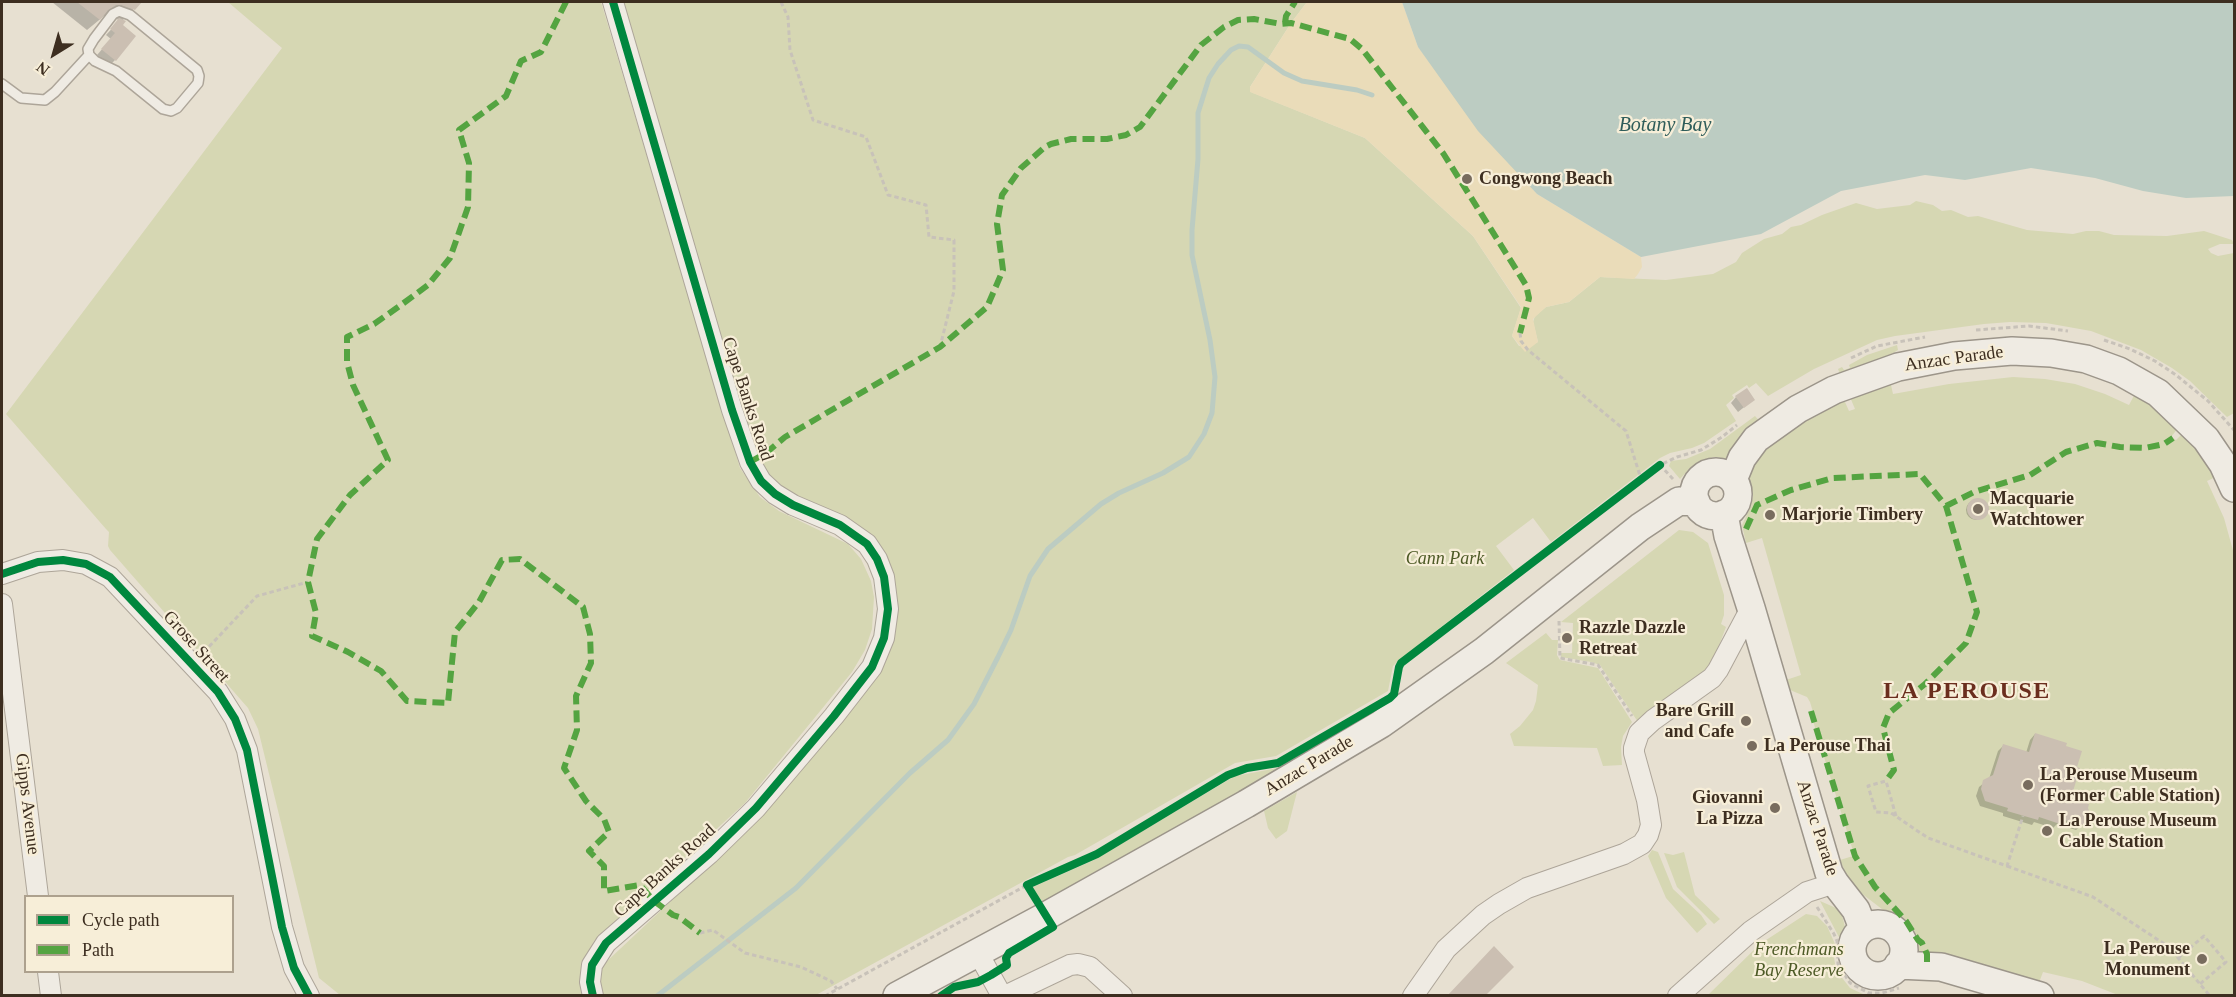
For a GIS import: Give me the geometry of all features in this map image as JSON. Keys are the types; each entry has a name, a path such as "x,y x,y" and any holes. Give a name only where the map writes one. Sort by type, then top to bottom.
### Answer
{"main road":[{"name":"Anzac Parade","path":"1733,480 1742,458 1756,439 1798,409 1834,390 1898,367 1954,356 2005,351 2042,352 2086,359 2112,368 2142,383 2167,400 2201,433 2223,464 2235,488"},
{"path":"1718,472 1728,475 1733,480 1737,489 1737,499 1732,508 1724,514 1708,514 1699,508 1696,502 1694,489 1704,475 1718,472"},
{"name":"Anzac Parade","path":"897,996 1246,804 1381,724 1484,651 1640,528 1679,501 1696,502"},
{"name":"Anzac Parade","path":"1724,514 1728,536 1827,866 1834,883 1856,910 1863,928"},
{"path":"1882,924 1896,932 1903,942 1904,950 1898,965 1889,973 1881,975 1865,973 1859,968 1853,957 1852,949 1857,934 1863,928 1882,924"},
{"path":"1898,965 1941,967 2040,996"}],"street":[{"name":"Cape Banks Road","path":"593,996 590,982 592,965 606,943 709,854 756,808 872,667 884,638 888,609 884,577 878,559 867,544 840,525 793,505 776,494 761,481 750,462 732,410 613,2"},
{"name":"Grose Street","path":"2,574 38,562 63,560 86,564 110,577 218,692 235,719 247,750 284,935 294,968 309,996"},
{"name":"Gipps Avenue","path":"2,604 38,895"},
{"path":"1413,996 1446,948 1499,904 1527,888 1624,854 1642,844 1651,825 1634,748 1639,733 1712,678 1723,662 1751,608"},
{"path":"1678,996 1751,931 1807,892 1834,883"},
{"path":"978,952 1004,996 1070,965 1078,964 1086,965 1099,973 1122,996"},
{"path":"48,973 51,996"}],"lane":[{"path":"119,11 130,15 197,70 198,83 177,108 171,111 164,109 116,71 95,61 89,55 88,49 94,39 113,14 119,11"},
{"path":"2,84 21,98 45,99 55,92 89,55"}],"path":[{"path":"781,2 788,16 790,50 813,120 866,138 888,195 926,205 930,237 954,240 954,291 940,347"},
{"path":"1520,333 1521,341 1528,350 1626,431 1641,479"},
{"path":"193,663 256,596 308,582"},
{"path":"1559,620 1560,658 1598,665 1634,721 1644,727"},
{"path":"1896,816 1886,782 1868,786 1876,812 1886,812 1896,816 1928,837 2093,897 2169,947 2210,996"},
{"path":"2007,866 2023,816"},
{"path":"825,996 1027,885"},
{"path":"700,933 713,930 745,953 801,967 831,981 837,989"},
{"path":"2178,958 2204,936 2226,962 2200,984"}],"green space":[{"path":"228,2 601,2 740,468 760,497 779,511 848,544 861,559 871,581 874,597 872,629 865,650 852,672 745,803 594,941 583,965 582,995 340,995 319,978 258,729 248,708 110,550 109,532 6,414 282,48"},
{"name":"Cann Park","path":"622,2 1307,2 1250,87 1251,92 1365,138 1473,236 1521,308 1512,336 1519,346 1538,342 1533,322 1535,316 1546,307 1569,302 1600,277 1666,280 1713,274 1736,262 1742,253 1764,239 1782,234 1791,227 1822,215 1856,203 1877,209 1910,205 1916,201 1933,205 1942,211 1951,210 1968,217 1978,216 2027,230 2073,234 2099,231 2114,235 2167,236 2204,231 2232,240 2234,244 2220,244 2208,249 2218,256 2234,253 2234,413 2227,417 2190,381 2141,350 2091,331 2046,323 1984,324 1895,336 1877,340 1814,369 1768,396 1756,383 1749,388 1747,385 1732,395 1734,398 1726,405 1736,421 1704,443 1660,458 1551,542 1533,518 1496,546 1514,570 1400,659 1393,666 1388,691 1276,756 1235,763 1075,855 816,995 601,995 599,978 604,964 752,825 876,676 890,571 771,480 754,455"},
{"path":"1897,345 1898,350 1862,372 1842,379 1838,369 1850,368 1849,365 1867,355"},
{"path":"1889,376 1893,394 1949,384 2013,377 2075,384 2129,405 2137,390 2182,423 2171,437 2176,440 2187,429 2218,476 2207,481 2224,518 2234,554 2234,995 2118,995 2082,981 2043,972 2037,988 1913,954 1912,940 1904,926 1861,893 1847,876 1840,860 1853,856 1853,851 1813,721 1816,722 1810,702 1807,697 1790,690 1786,680 1801,675 1762,538 1746,543 1742,525 1753,496 1749,475 1751,456 1841,393 1849,411 1855,409 1847,390"},
{"path":"1755,416 1763,425 1728,459 1714,457 1706,459 1691,467 1680,479 1669,466 1671,461 1686,459 1710,449"},
{"path":"1679,530 1693,532 1708,543 1724,595 1724,615 1721,624 1726,627 1710,669 1638,722 1600,665 1561,657 1561,653 1572,653 1573,623 1561,622"},
{"path":"1546,633 1552,640 1558,640 1557,655 1560,660 1598,668 1632,722 1623,736 1622,765 1603,766 1597,748 1514,746 1510,734 1533,710 1538,685 1506,663"},
{"path":"1378,710 1380,713 1044,906 1033,887 1092,861 1235,776 1278,768"},
{"path":"1297,792 1287,831 1276,839 1268,828 1264,811"},
{"path":"1652,850 1658,852 1673,889 1701,915 1707,924 1697,933 1666,898 1648,856"},
{"path":"1684,852 1695,895 1720,919 1714,924 1677,887 1664,853 1673,855"},
{"path":"1820,901 1836,908 1842,915 1845,927 1841,941"},
{"name":"Frenchmans Bay Reserve","path":"1806,914 1817,916 1827,926 1835,944 1836,970 1850,988 1865,995 1708,995 1760,944"}],"sand":[{"name":"Congwong Beach","path":"1307,2 1402,2 1418,47 1537,194 1641,257 1642,267 1634,279 1600,277 1569,302 1546,307 1533,319 1538,342 1525,352 1512,336 1521,307 1473,236 1365,138 1250,92 1250,87"}],"water":[{"name":"Botany Bay","path":"1402,2 2234,2 2234,196 2186,198 2143,191 2095,178 2031,168 1965,180 1925,175 1841,191 1761,234 1641,257 1537,194 1478,131 1418,47"}],"building":[{"path":"77,2 142,2 135,10 116,5 108,10 100,20"},
{"path":"119,18 126,21 123,25 136,36 116,61 101,49 115,33 110,29"},
{"path":"1747,388 1755,400 1744,408 1735,396"},
{"name":"Macquarie Watchtower","path":"1978,498 1988,505 1989,509 1982,519 1978,520 1968,513 1967,509 1974,499"},
{"name":"La Perouse Museum (Former Cable Station)","path":"2035,733 2067,743 2066,746 2082,751 2077,767 2080,768 2071,798 2089,804 2088,822 2082,825 2061,819 2060,824 2039,817 2038,820 2007,811 2008,808 1985,801 1981,789 1983,780 1993,775 2003,744 2029,752"},
{"path":"1494,946 1514,967 1485,996 1447,996"}],"waterway":[{"path":"657,996 796,888 910,773 948,740 974,704 1011,630 1030,576 1048,549 1101,504 1163,473 1189,457 1204,434 1212,413 1215,377 1210,340 1192,255 1192,230 1198,159 1198,113 1209,78 1218,64 1231,50 1239,46 1248,47 1284,73 1302,81 1357,90 1372,95"}],"marked path":[{"path":"566,2 541,52 521,61 506,96 459,130 469,163 468,207 450,258 428,285 374,324 347,337 347,362 353,385 388,460 350,495 317,539 308,582 316,613 312,636 348,652 381,671 407,701 448,703 455,632 479,602 502,560 520,559 583,607 590,634 591,663 576,696 577,730 564,768 586,801 604,819 609,832 589,851 604,866 604,891 640,885 654,901 700,933"},
{"path":"1285,23 1286,16 1295,2"},
{"path":"750,462 766,453 785,437 940,347 987,307 1003,270 997,224 1002,195 1021,168 1051,144 1071,139 1107,139 1126,135 1140,127 1201,45 1224,27 1238,20 1254,19 1281,24 1291,23 1350,39 1362,49 1443,153 1526,285 1529,298 1520,333"},
{"path":"1946,506 1974,492 2030,475 2066,452 2097,443 2145,448 2164,444 2173,438"},
{"path":"1746,529 1757,505 1791,490 1833,478 1920,474 1946,506 1977,612 1966,643 1925,684 1889,713 1883,728 1894,770 1886,781"},
{"path":"1811,711 1855,856 1875,887 1906,921 1922,943 1927,954 1927,966"}],"cycle path":[{"path":"593,996 590,982 592,965 606,943 709,854 756,808 872,667 884,638 888,609 884,577 877,559 867,544 840,525 793,505 775,494 761,481 750,462 732,410 613,2"},
{"path":"941,996 954,987 978,982 991,975 1007,965 1006,958 1009,953 1053,927 1027,885 1097,854 1228,775 1247,768 1278,763 1390,698 1394,694 1401,663 1660,465"},
{"path":"2,574 38,562 63,560 86,564 110,577 218,692 235,719 247,750 282,927 294,968 309,996"}],"place":[{"name":"Congwong Beach","path":"1467,179"},
{"name":"Macquarie Watchtower","path":"1978,509"},
{"name":"Marjorie Timbery","path":"1770,515"},
{"name":"Razzle Dazzle Retreat","path":"1567,638"},
{"name":"Bare Grill and Cafe","path":"1746,721"},
{"name":"La Perouse Thai","path":"1752,746"},
{"name":"La Perouse Museum (Former Cable Station)","path":"2028,785"},
{"name":"Giovanni La Pizza","path":"1775,808"},
{"name":"La Perouse Museum Cable Station","path":"2047,831"},
{"name":"La Perouse Monument","path":"2202,959"}],"district":[{"name":"LA PEROUSE","path":"1967,692"}]}
